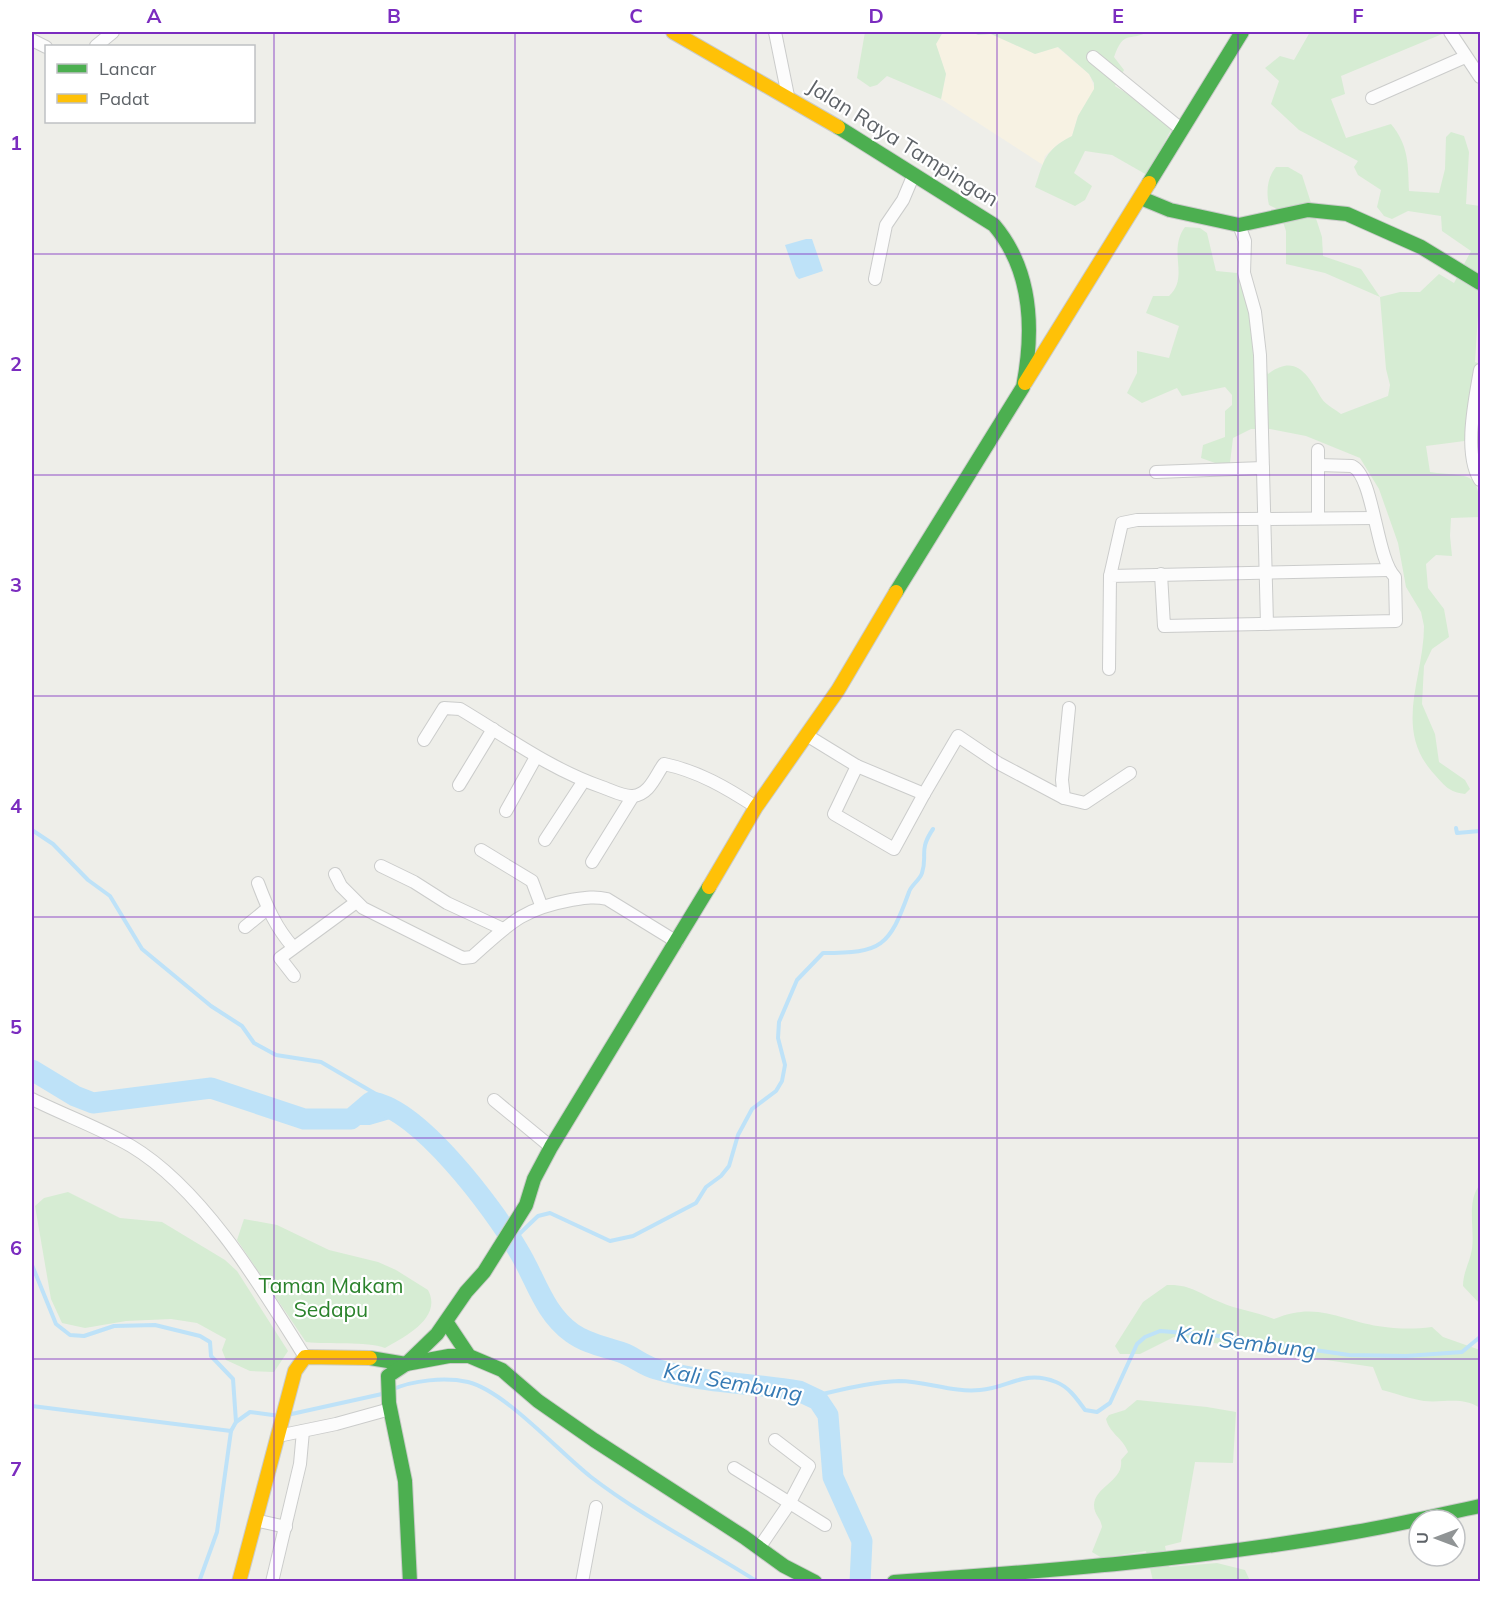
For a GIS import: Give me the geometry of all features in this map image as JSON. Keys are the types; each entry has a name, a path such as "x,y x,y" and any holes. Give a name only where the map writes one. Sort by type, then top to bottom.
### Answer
{"main road":[{"name":"Jalan Raya Tampingan","path":"673,32 788,96 994,225 1014,255 1023,277 1029,317 1028,362 1023,387"},
{"path":"410,1581 404,1481 400,1448 390,1408 388,1376 406,1364 447,1323 756,807 808,736 1242,32"},
{"path":"1141,198 1170,210 1239,225 1308,210 1347,214 1421,247 1480,284"},
{"path":"447,1323 470,1356"},
{"path":"239,1581 295,1371 305,1358 382,1358 406,1364 449,1356 470,1356 482,1358 505,1371 521,1382 539,1402 605,1450 802,1578 815,1581"},
{"path":"894,1581 1063,1570 1274,1543 1355,1532 1480,1506"}],"street":[{"path":"97,45 113,32"},
{"path":"775,32 788,96"},
{"path":"1450,32 1480,77"},
{"path":"1093,57 1181,129"},
{"path":"1372,98 1466,57"},
{"path":"874,279 886,225 903,200 914,174"},
{"path":"1239,225 1245,242 1244,273 1256,312 1260,355 1267,624"},
{"path":"1480,370 1474,406 1472,456 1480,480"},
{"path":"1318,450 1318,518"},
{"path":"1161,574 1164,626 1396,621 1395,577 1388,570 1381,536 1362,475 1357,468 1318,465"},
{"path":"1156,472 1263,468"},
{"path":"1110,669 1110,576 1122,523 1374,518"},
{"path":"1110,576 1388,570"},
{"path":"424,740 444,708 460,710 536,757 583,782 633,796"},
{"path":"1064,798 1063,768 1069,708"},
{"path":"459,785 493,729"},
{"path":"808,736 857,766 924,794"},
{"path":"857,766 834,814 894,849 958,736 998,763 1064,798 1084,803 1130,772"},
{"path":"506,811 536,757"},
{"path":"592,862 633,796 645,791 664,764 682,768 720,784 756,807"},
{"path":"545,840 583,782"},
{"path":"481,850 532,881 541,905"},
{"path":"381,866 414,882 447,903 503,929"},
{"path":"335,874 341,886 355,903 463,958 471,957 528,911 541,905 594,896 607,899 677,942"},
{"path":"258,884 267,909 280,932 293,947"},
{"path":"294,976 280,958 355,903"},
{"path":"245,927 267,909"},
{"path":"32,1099 132,1147 159,1166 203,1212 239,1258 305,1358"},
{"path":"494,1100 551,1147"},
{"path":"279,1432 303,1431 390,1408"},
{"path":"272,1581 300,1464 303,1431"},
{"path":"759,1548 789,1504 809,1466 775,1440"},
{"path":"734,1468 825,1525"},
{"path":"582,1581 596,1507"},
{"path":"255,1520 284,1534"}],"shaded area":[{"path":"943,32 991,34 1035,54 1057,47 1089,74 1095,89 1078,116 1072,136 1058,144 1045,156 1043,165 941,99 946,74 936,44"}],"green space":[{"path":"865,32 943,32 936,44 946,74 941,99 887,76 877,85 870,87 857,78"},
{"path":"972,32 1148,32 1124,39 1114,57 1124,70 1115,86 1161,115 1172,128 1147,175 1112,155 1085,151 1074,173 1092,186 1085,200 1075,206 1035,187 1051,151 1072,136 1078,116 1094,89 1094,83 1089,74 1058,47 1035,54 991,34 978,35"},
{"path":"1310,32 1447,32 1341,76 1345,94 1331,99 1346,138 1391,124 1404,148 1408,164 1409,191 1439,193 1445,169 1446,137 1451,132 1464,136 1469,152 1466,204 1480,206 1480,284 1475,362 1480,364 1480,439 1426,446 1430,472 1470,478 1478,490 1480,517 1451,518 1452,556 1436,555 1426,564 1428,588 1444,609 1449,637 1432,649 1424,666 1422,704 1435,734 1439,762 1465,780 1470,789 1465,794 1451,790 1435,775 1422,758 1415,740 1413,703 1423,646 1424,626 1421,612 1406,587 1398,543 1379,489 1360,458 1306,436 1270,429 1251,429 1233,438 1230,463 1218,464 1201,458 1203,445 1225,437 1225,411 1232,405 1232,395 1225,387 1182,396 1177,388 1142,403 1127,393 1137,373 1137,351 1169,358 1179,326 1146,313 1153,296 1169,296 1175,289 1179,272 1178,245 1185,227 1200,228 1207,233 1216,271 1237,273 1248,268 1259,302 1263,358 1268,374 1278,368 1294,366 1307,376 1324,401 1341,414 1388,396 1390,385 1386,369 1380,297 1400,292 1420,292 1439,274 1454,283 1471,251 1442,231 1441,216 1408,211 1392,219 1384,216 1377,207 1381,190 1358,175 1354,167 1358,161 1299,130 1271,104 1279,81 1265,68 1280,56 1294,60"},
{"path":"1276,167 1288,167 1302,175 1322,237 1323,256 1361,269 1380,297 1325,273 1286,264 1286,231 1279,210 1269,205 1268,200 1269,180"},
{"path":"1480,1185 1480,1304 1463,1286 1473,1241 1473,1199"},
{"path":"68,1192 120,1218 162,1222 225,1260 237,1271 288,1351 274,1372 250,1371 226,1360 222,1350 226,1339 197,1323 171,1319 126,1321 85,1328 62,1323 51,1299 35,1206 44,1198"},
{"name":"Taman Makam Sedapu","path":"244,1219 277,1225 329,1250 378,1262 396,1270 428,1290 431,1300 426,1318 411,1332 385,1348 306,1342 237,1240"},
{"path":"1167,1285 1189,1288 1227,1305 1274,1319 1290,1314 1318,1312 1385,1327 1432,1327 1443,1337 1480,1350 1480,1408 1467,1402 1424,1401 1382,1390 1373,1367 1174,1337 1140,1354 1120,1354 1115,1346 1143,1302"},
{"path":"1137,1400 1236,1412 1233,1463 1195,1462 1181,1542 1165,1546 1169,1567 1217,1563 1245,1570 1250,1581 1153,1581 1146,1551 1102,1558 1092,1552 1102,1527 1094,1508 1096,1498 1118,1473 1121,1460 1128,1452 1110,1429 1106,1419 1109,1415 1125,1410"}],"water":[{"path":"812,239 823,271 799,279 785,245"}],"waterway":[{"path":"1456,828 1457,833 1480,831"},
{"path":"515,1238 538,1216 550,1213 610,1241 633,1236 696,1203 706,1187 721,1176 729,1166 738,1135 752,1109 776,1091 782,1081 785,1065 778,1038 779,1022 797,980 823,953 843,953 871,948 881,943 889,935 910,889 921,876 926,843 933,829"},
{"path":"32,830 53,844 88,880 110,896 142,949 211,1006 242,1026 254,1043 276,1055 321,1062 381,1097 382,1103"},
{"name":"Kali Sembung","path":"32,1070 75,1096 93,1103 211,1088 304,1119 351,1119 371,1102 390,1108 432,1140 473,1186 507,1232 547,1305 562,1325 572,1333 590,1343 673,1374 799,1391 818,1400 828,1415 833,1477 862,1541 860,1582"},
{"name":"Kali Sembung","path":"351,1119 369,1119 393,1112"},
{"path":"32,1265 56,1324 70,1335 84,1336 114,1326 155,1325 200,1336 210,1342 211,1356 233,1379 236,1422"},
{"name":"Kali Sembung","path":"813,1396 899,1381 980,1390 1035,1377 1061,1384 1085,1410 1097,1412 1110,1403 1137,1344 1145,1337 1160,1331 1212,1335 1349,1355 1406,1356 1462,1352 1480,1337"},
{"path":"391,1390 409,1384 439,1380 459,1380 483,1388 515,1409 578,1466 611,1492 758,1582"},
{"path":"287,1415 382,1394"},
{"path":"32,1406 231,1431"},
{"path":"199,1582 217,1532 231,1431 236,1422 250,1412 280,1416"}],"traffic: fast":[{"path":"1149,183 1242,32"},
{"path":"838,127 994,225 1016,261 1027,302 1029,323 1023,387 896,592"},
{"path":"1141,198 1170,210 1239,225 1308,210 1347,214 1421,247 1480,283"},
{"path":"410,1582 405,1481 389,1403 388,1376 406,1364 437,1334 466,1292 484,1272 526,1205 534,1179 551,1147 709,887"},
{"path":"447,1323 469,1356 502,1370 538,1401 594,1440 744,1537 784,1566 815,1582"},
{"path":"370,1358 406,1364 449,1356 469,1356"},
{"path":"894,1582 1067,1568 1240,1550 1371,1529 1480,1506"}],"traffic: slow":[{"path":"673,32 838,127"},
{"path":"1025,383 1149,183"},
{"path":"709,887 756,807 838,690 896,592"},
{"path":"239,1582 295,1371 305,1357 370,1358"}]}
